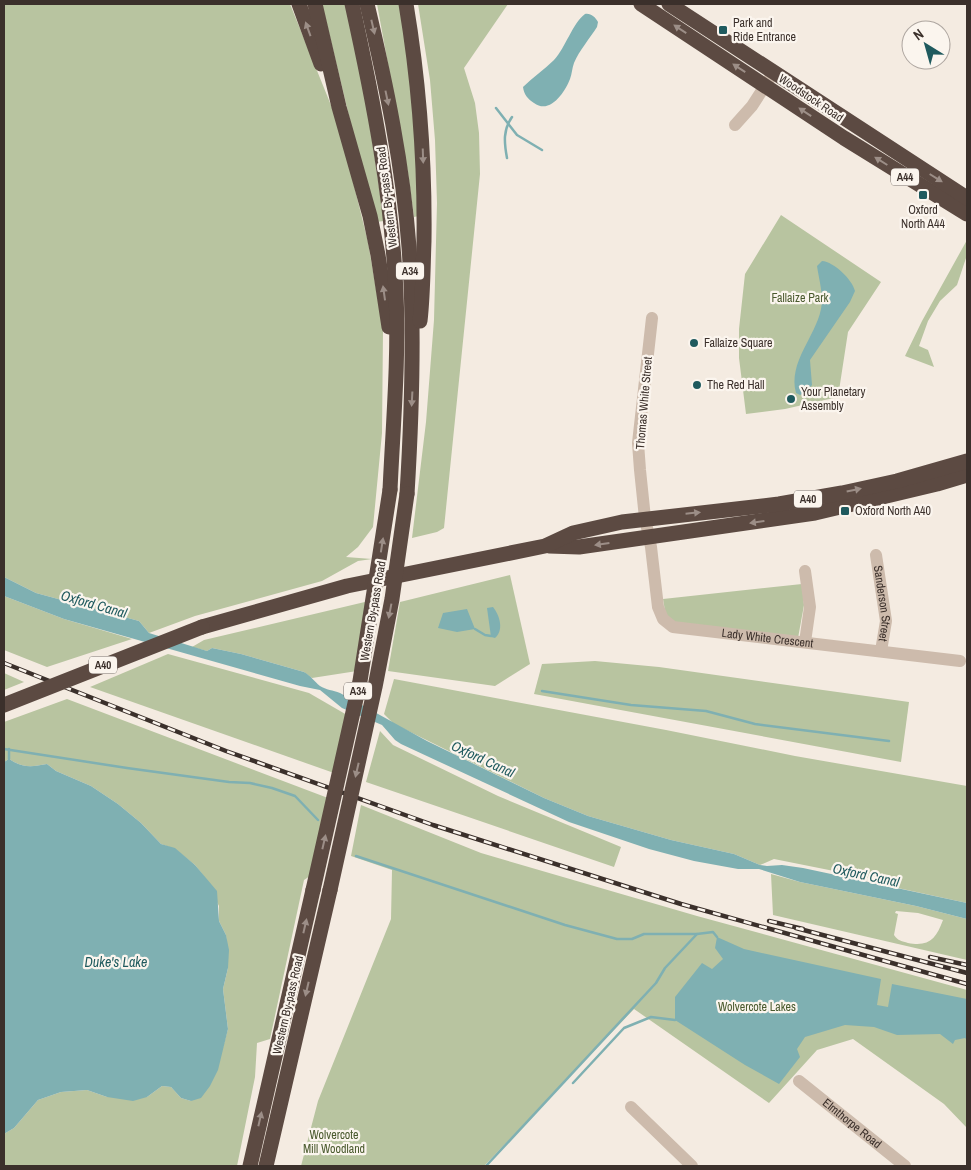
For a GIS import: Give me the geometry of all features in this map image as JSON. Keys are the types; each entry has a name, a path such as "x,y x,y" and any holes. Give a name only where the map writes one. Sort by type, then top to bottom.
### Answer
{"highway":[{"path":"299,4 339,107"},
{"path":"315,4 339,107 370,216 378,255 396,376"},
{"name":"A34","path":"352,4 371,52"},
{"name":"A34","path":"367,4 371,52"},
{"path":"406,4 415,58 424,171 420,315 413,379"},
{"name":"Woodstock Road","path":"641,4 844,138 967,214"},
{"name":"Woodstock Road","path":"669,4 967,198"},
{"name":"Western By-pass Road","path":"250,1166 360,682 390,490 396,376 396,294 388,196 371,52"},
{"name":"Western By-pass Road","path":"266,1166 375,687 392,599 407,494 413,379 409,247 393,125 371,52"},
{"name":"A40","path":"4,705 202,627 347,586 545,546 573,533 645,518 779,504 842,493 897,481 967,461"},
{"name":"A40","path":"545,546 579,548 815,513 928,486 967,474"}],"street":[{"path":"762,84 771,70"},
{"name":"Thomas White Street","path":"650,536 645,518 638,443 652,318"},
{"name":"Lady White Crescent","path":"650,536 658,607 663,619 673,627 960,661"},
{"name":"Sanderson Street","path":"876,555 886,621 881,652"},
{"path":"805,571 810,607 805,642"},
{"name":"Elmthorpe Road","path":"799,1082 905,1166"},
{"path":"631,1107 692,1166"}],"green space":[{"path":"4,4 290,4 339,125 368,242 383,330 382,433 373,527 358,547 346,557 372,559 358,561 322,581 195,616 149,633 139,621 36,593 4,577"},
{"path":"322,4 345,4 362,73 384,221 376,222"},
{"path":"377,4 402,4 413,87 419,216 414,217 408,173"},
{"path":"418,4 508,4 464,68 475,103 479,133 480,174 444,528 437,532 412,538 426,422 434,320 437,203 435,140 430,80"},
{"name":"Fallaize Park","path":"781,215 881,282 848,332 838,397 785,409 746,414 739,358 739,329 745,274"},
{"path":"967,240 967,255 957,285 940,301 928,321 919,346 928,350 934,367 905,356 922,321"},
{"path":"510,575 530,664 495,686 388,671 400,602"},
{"path":"802,584 804,605 798,638 673,623 666,617 663,599"},
{"path":"4,596 64,619 132,639 47,667 4,650"},
{"path":"369,601 357,671 312,678 304,672 241,654 212,648 207,651 192,647 204,640"},
{"path":"168,654 309,693 347,715 334,773 90,687"},
{"path":"595,661 659,667 909,702 901,762 534,694 542,664"},
{"path":"4,673 24,682 4,690"},
{"path":"394,679 795,756 967,786 967,903 884,885 884,881 774,859 760,865 734,854 671,840 588,816 544,798 394,724 384,714"},
{"path":"67,699 328,798 310,876 304,880 270,1039 257,1043 255,1077 237,1166 4,1166 4,1134 14,1128 38,1100 61,1092 87,1090 107,1097 147,1097 162,1086 171,1087 181,1098 191,1101 223,1047 228,1029 223,989 228,968 226,935 219,921 219,906 203,875 195,865 175,849 161,844 141,823 118,804 91,786 56,771 47,764 27,766 9,759 4,762 4,722"},
{"path":"380,731 393,745 498,796 621,847 614,867 366,782"},
{"path":"361,805 481,853 697,916 967,990 967,1128 944,1104 853,1039 817,1050 769,1103 634,1009 484,1166 301,1166 318,1101 391,919 392,870 351,856"},
{"path":"771,874 800,882 916,906 967,919 967,960 773,915","holes":["896,911 918,913 943,920 934,937 921,944 908,943 897,938 894,935 898,914 895,913"]}],"water":[{"path":"585,14 596,18 598,22 597,27 576,58 565,90 551,104 540,106 534,103 524,92 523,87 554,60 580,18"},
{"path":"822,261 832,264 842,272 850,281 855,291 850,302 810,360 812,385 805,393 800,395 796,393 796,371 821,309 822,293 817,266"},
{"path":"4,577 36,593 139,621 149,633 207,651 212,648 241,654 304,672 322,687 340,693 427,741 544,798 588,816 671,840 734,854 760,865 782,865 803,868 967,903 967,919 916,906 800,882 759,869 738,869 694,861 649,849 569,822 401,744 382,725 342,708 320,690 64,619 4,596"},
{"path":"493,607 500,623 498,635 495,638 491,637 487,608"},
{"path":"467,609 475,629 457,632 438,628 443,613"},
{"name":"Duke's Lake","path":"9,759 27,766 47,764 56,771 91,786 118,804 141,823 161,844 175,848 195,865 217,891 219,921 226,935 229,950 228,968 223,989 228,1029 218,1070 201,1098 191,1101 181,1098 171,1087 162,1086 147,1097 133,1101 107,1097 87,1090 61,1092 38,1100 14,1128 4,1134 4,762"},
{"path":"717,937 744,949 881,979 877,1005 888,1007 892,984 967,999 967,1040 965,1038 955,1040 953,1044 940,1034 897,1035 874,1027 845,1025 805,1037 797,1049 800,1057 779,1084 745,1065 675,1020 675,997 702,963 712,969 723,959 715,948"}],"waterway":[{"path":"496,108 517,135 542,150"},
{"path":"507,158 505,136 512,117"},
{"path":"475,629 491,636"},
{"path":"542,691 631,705 706,711 755,724 889,741"},
{"path":"4,749 127,768 229,782 250,783 295,796 318,820"},
{"path":"9,749 9,759"},
{"path":"356,856 565,925 617,939 632,939 644,934 697,934"},
{"path":"486,1166 656,983 665,968 697,934 713,932 717,937"},
{"path":"573,1083 624,1028 651,1017 675,1020"}],"railway":[{"path":"4,663 226,751 433,825 681,904 967,984"},
{"path":"769,921 803,929"},
{"path":"796,928 967,973"},
{"path":"930,957 967,965"}],"place":[{"name":"Park and Ride Entrance","path":"723,30"},
{"name":"Oxford North A44","path":"923,195"},
{"name":"Fallaize Square","path":"694,343"},
{"name":"The Red Hall","path":"697,385"},
{"name":"Your Planetary Assembly","path":"791,399"},
{"name":"Oxford North A40","path":"845,511"}],"water label":[{"name":"Oxford Canal","path":"94,604"},
{"name":"Oxford Canal","path":"483,759"},
{"name":"Oxford Canal","path":"866,875"}],"park label":[{"name":"Wolvercote Lakes","path":"757,1007"},
{"name":"Wolvercote Mill Woodland","path":"334,1142"}]}
